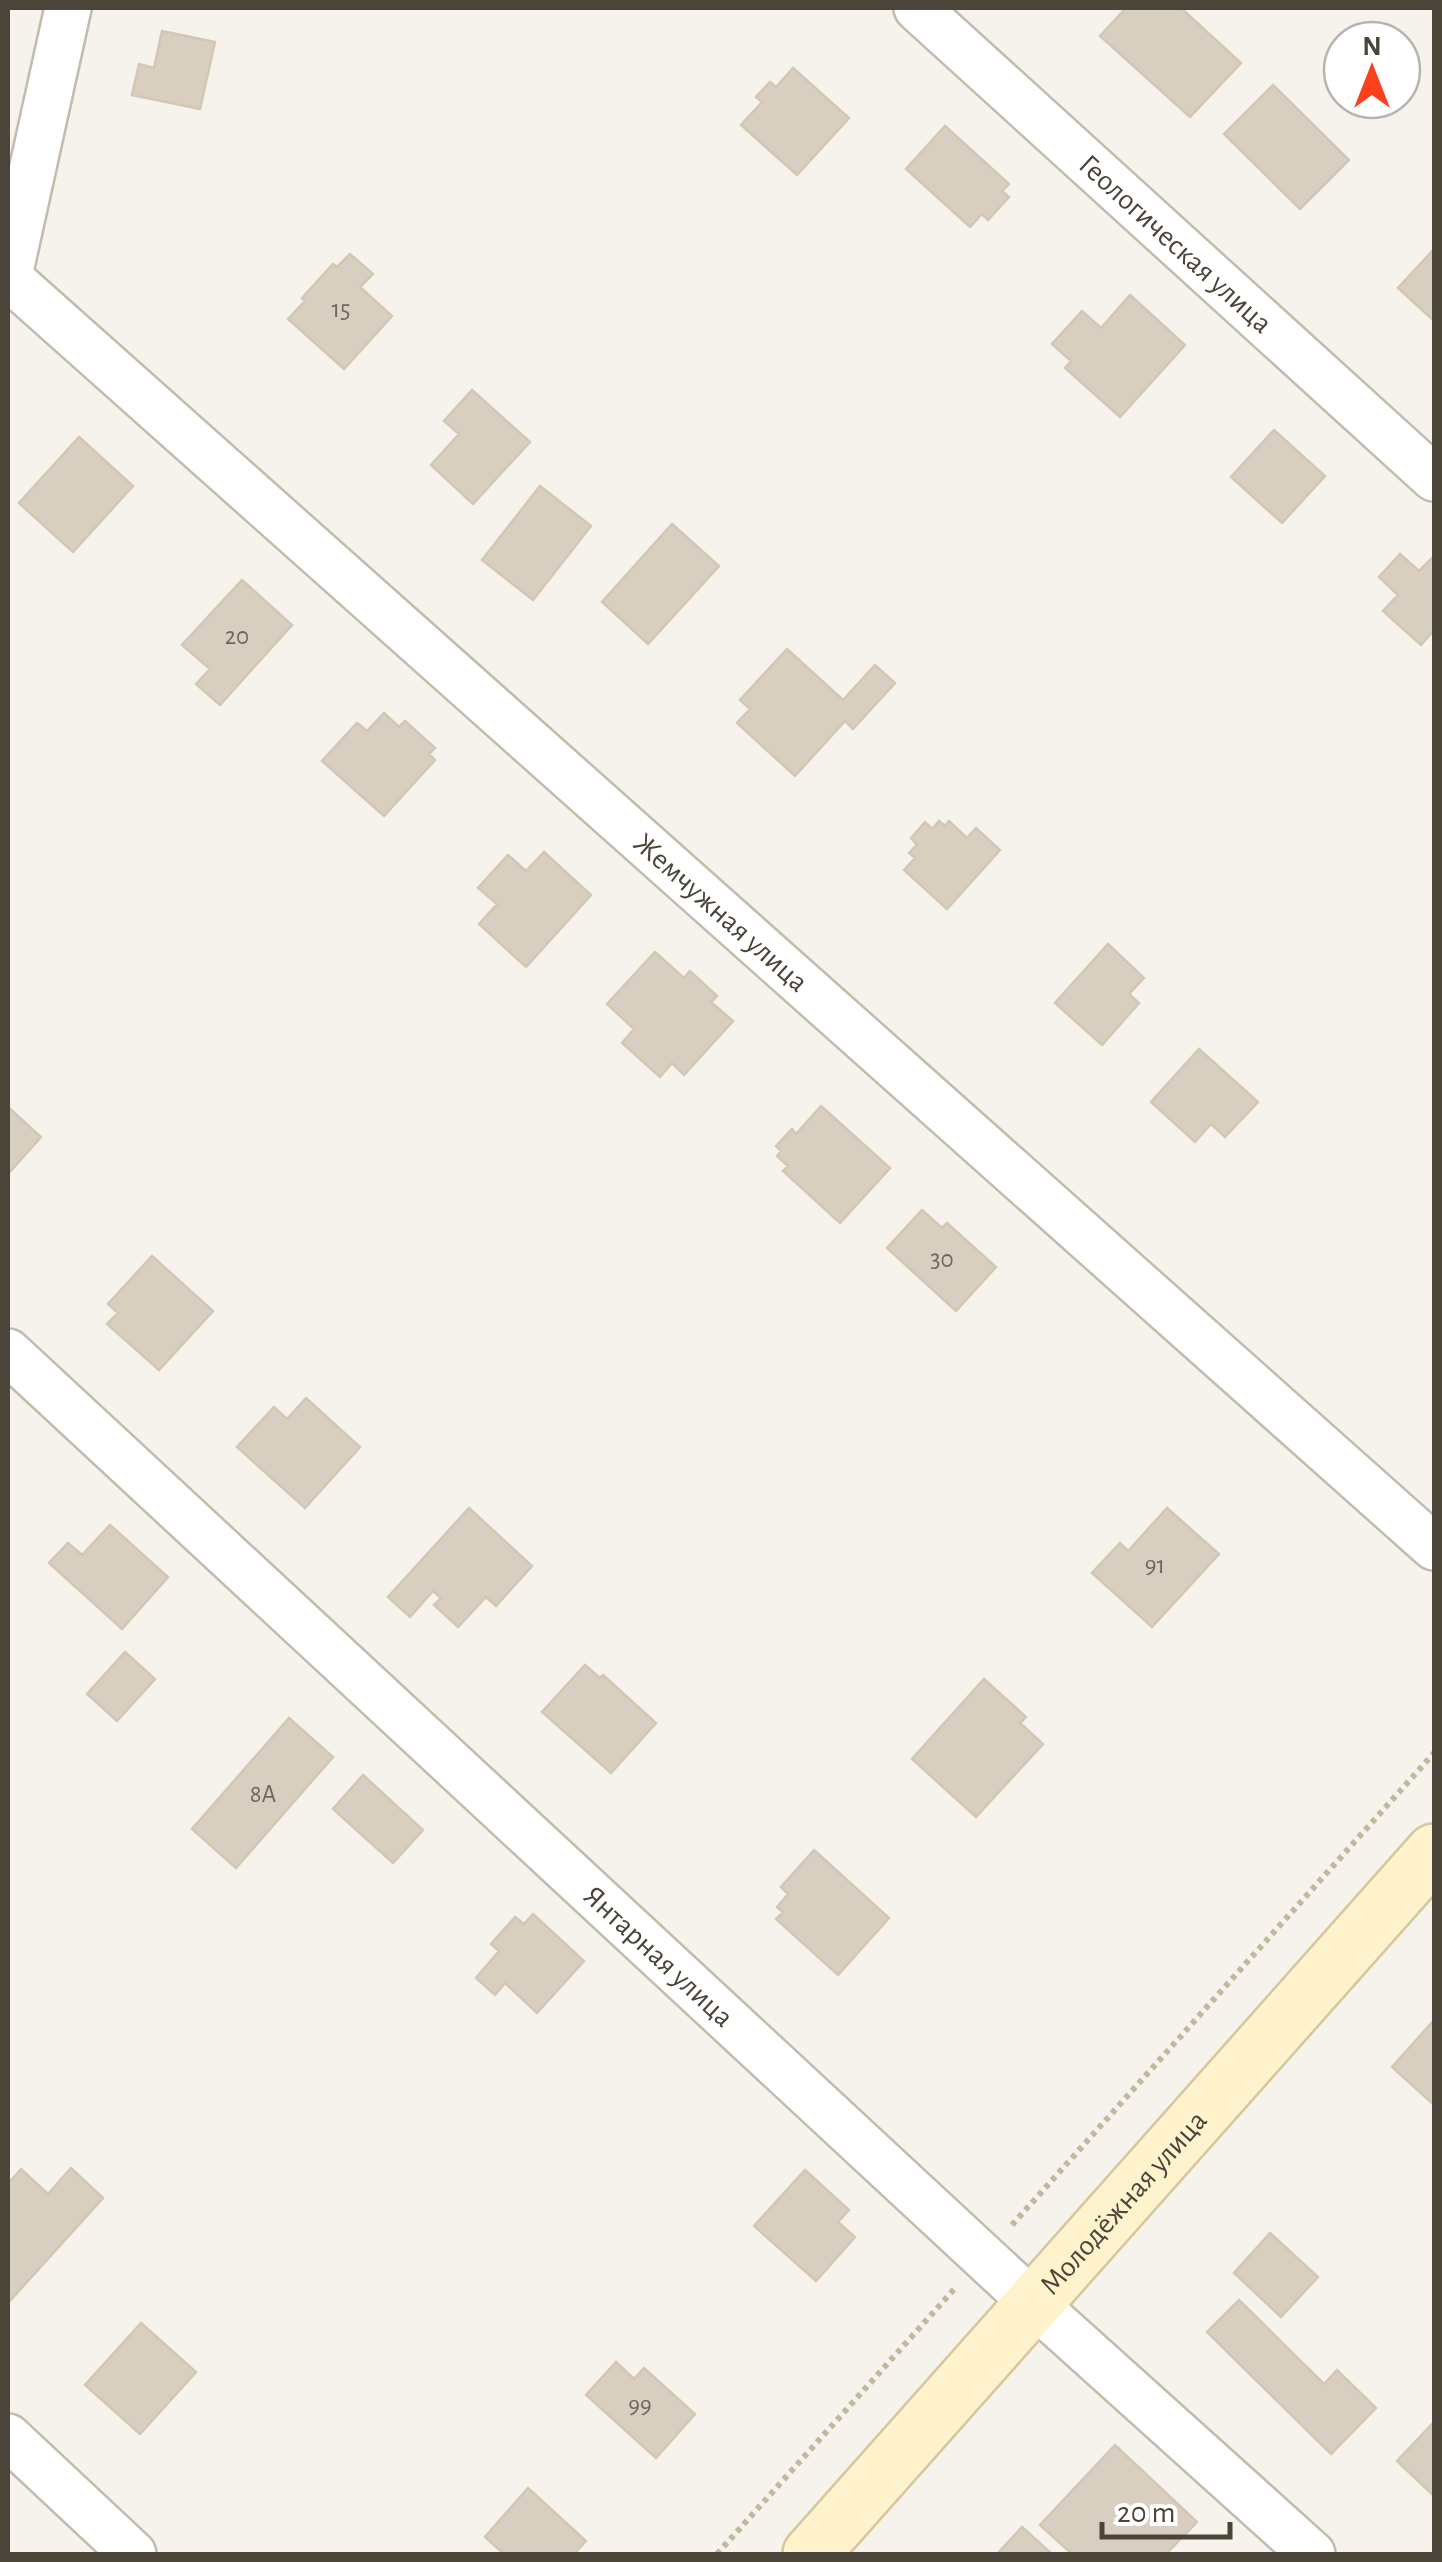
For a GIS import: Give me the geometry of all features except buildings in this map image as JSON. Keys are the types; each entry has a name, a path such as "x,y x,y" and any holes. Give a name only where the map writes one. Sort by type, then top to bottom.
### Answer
{"street":[{"path":"8,278 68,8"},
{"name":"Геологическая улица","path":"917,8 1434,478"},
{"name":"Жемчужная улица","path":"8,278 1434,1548"},
{"name":"Янтарная улица","path":"8,1352 1032,2302 1312,2554"},
{"name":"Молодёжная улица","path":"811,2554 1434,1852"},
{"path":"8,2437 133,2554"}],"path":[{"path":"717,2554 1434,1753"}]}
